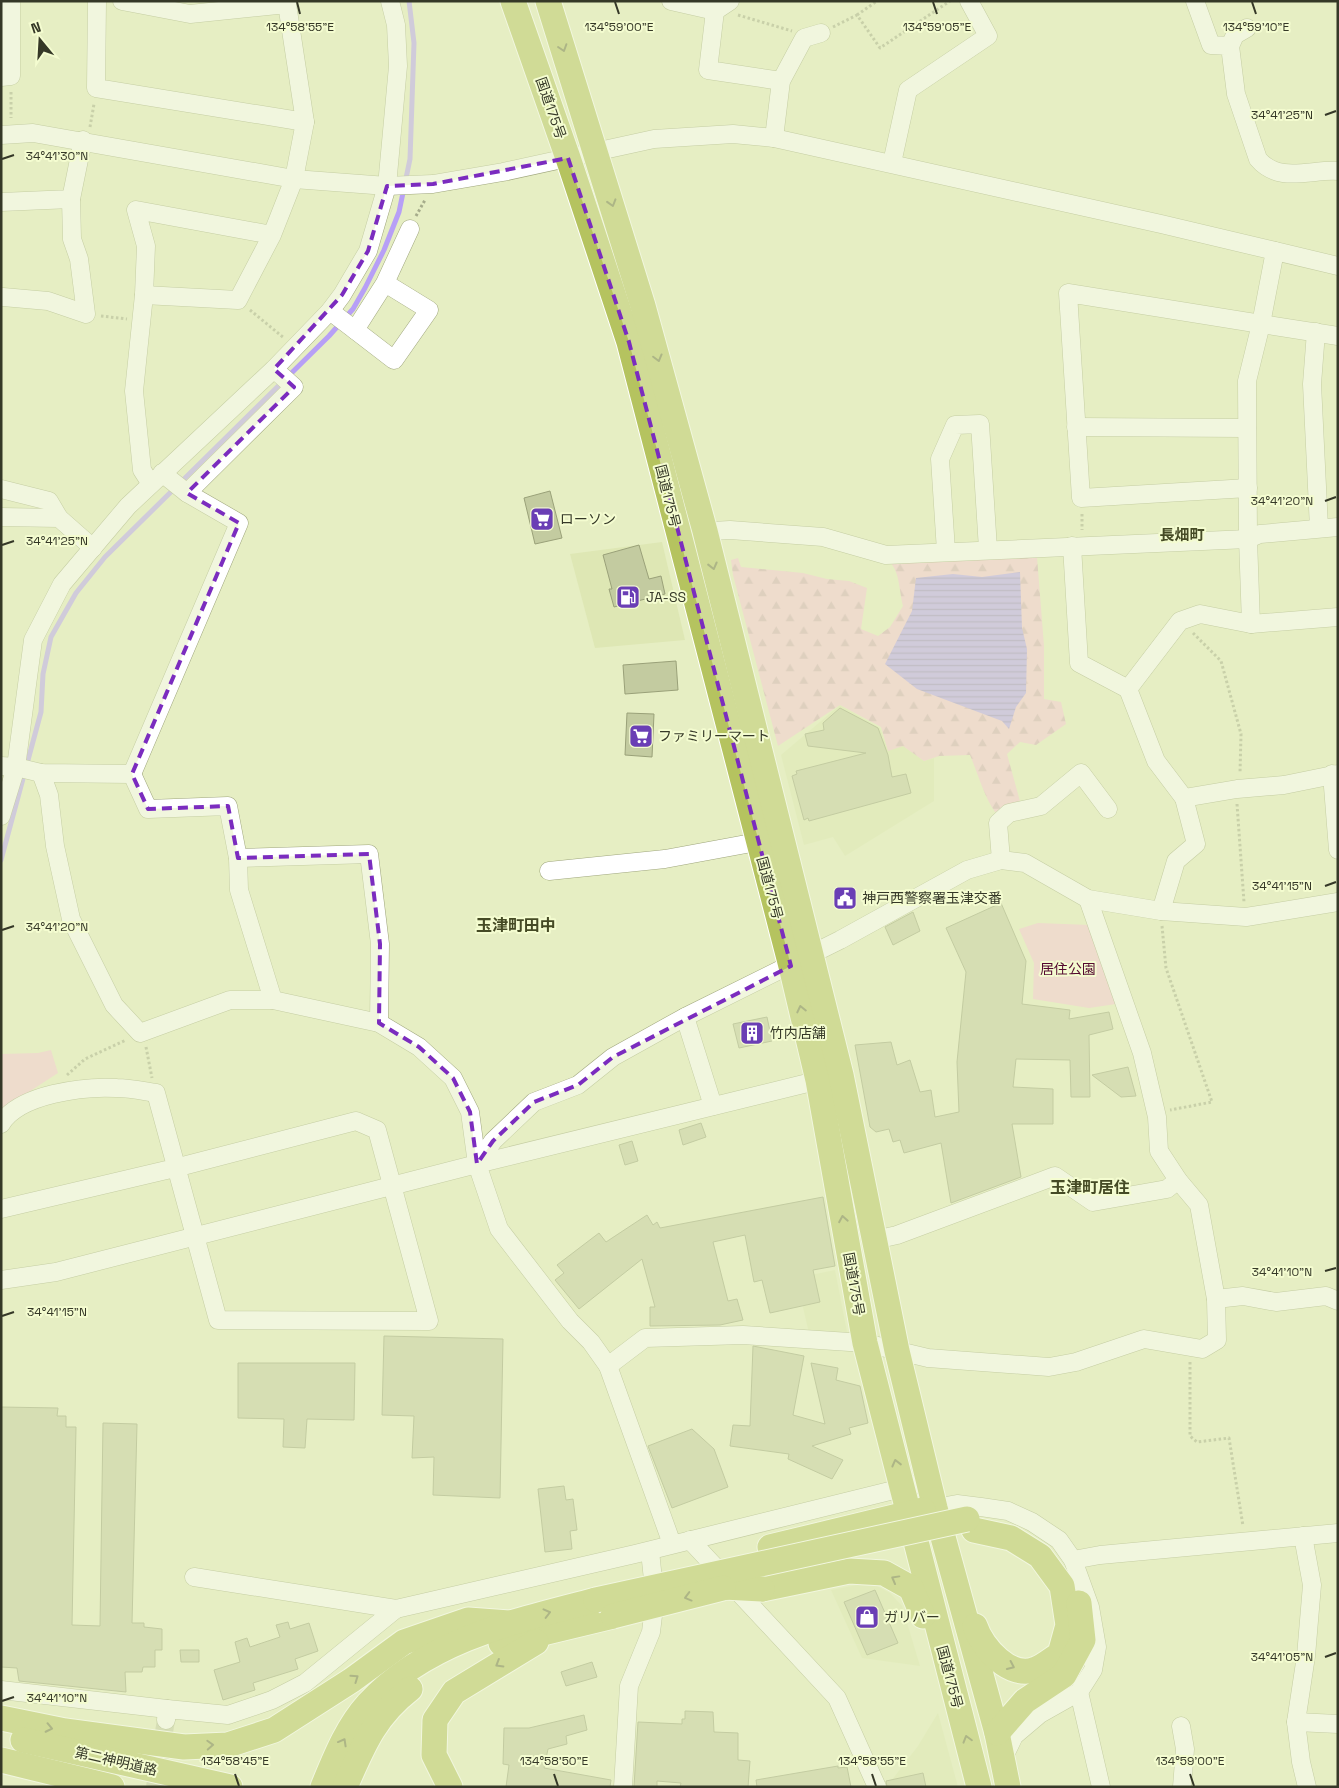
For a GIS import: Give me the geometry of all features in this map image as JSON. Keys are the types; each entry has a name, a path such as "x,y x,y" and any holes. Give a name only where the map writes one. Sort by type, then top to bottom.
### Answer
{"highway":[{"name":"国道175号","path":"514,1 629,342 758,842 801,960"},
{"name":"国道175号","path":"548,1 597,152 643,306 705,531 829,1077 875,1240 897,1351 934,1508 997,1733 1008,1787"},
{"name":"国道175号","path":"829,1077 865,1343 978,1787"},
{"path":"450,1787 434,1755 435,1720 449,1699 454,1692 556,1630 604,1608 698,1576 770,1547 934,1508"},
{"path":"1,1718 65,1732 184,1747 228,1745 274,1730 352,1680 404,1642 468,1620 509,1622 724,1587 997,1519 1043,1540 1062,1558 1075,1582 1083,1640 1064,1675 1025,1701 997,1733"},
{"path":"698,1576 971,1525 1011,1538 1040,1556 1062,1586 1068,1625 1060,1654 1035,1670 1014,1669 989,1652 976,1630 960,1579 946,1552"},
{"path":"724,1587 762,1589 849,1571 884,1573 911,1588 922,1614 942,1646"},
{"path":"323,1787 342,1743 368,1704 412,1666 459,1642 509,1622"},
{"path":"345,1787 367,1736 393,1702 425,1677 468,1656 512,1639 556,1630"},
{"name":"第二神明道路","path":"1,1735 230,1787"},
{"name":"第二神明道路","path":"1,1760 112,1787"}],"street":[{"path":"6,77 11,1"},
{"path":"97,1 96,88 305,122"},
{"path":"122,1 190,14 287,4 305,122 294,179 272,235 238,300 144,295"},
{"path":"1,816 33,640 62,584 128,506 274,369 330,311 342,295 368,251 387,186 398,66 396,25 390,1"},
{"path":"670,1 715,11 730,1"},
{"path":"892,162 908,90 988,36 969,1"},
{"path":"1195,1 1211,45 1230,46"},
{"path":"715,11 708,70 781,81"},
{"path":"1247,28 1235,35 1230,46 1236,94 1258,159 1265,167 1277,172 1300,175 1326,170 1338,171"},
{"path":"774,138 781,81 812,35"},
{"path":"6,134 33,133 86,141 294,179 387,186 433,184 503,172 654,139 733,134 774,138 892,162 1338,266"},
{"path":"3,297 48,301 86,314 79,259 72,239 71,199 86,141"},
{"path":"1,202 71,199"},
{"path":"272,235 136,210 146,246 142,321 134,391 142,470 156,479 187,492 239,523 132,774 148,809 228,806 238,858 239,890 273,1000"},
{"path":"355,330 385,283 410,229"},
{"path":"1251,624 1248,539 1247,381 1261,324 1275,251"},
{"path":"330,311 394,360 429,310 385,283"},
{"path":"1248,488 1081,498 1068,293 1338,336"},
{"path":"1316,332 1312,384 1319,528"},
{"path":"187,492 294,387 274,369"},
{"path":"946,551 940,459 956,425 980,424 988,550"},
{"path":"1076,427 1247,428"},
{"path":"1,489 49,500 59,518 93,548"},
{"path":"1,517 59,518"},
{"path":"678,534 730,530 823,537 886,556 946,551 1248,539 1260,534 1338,527"},
{"path":"1078,546 1079,663 1128,688 1156,761 1184,798 1196,844 1176,861 1161,911"},
{"path":"1128,688 1180,621 1200,614 1251,624 1338,617"},
{"path":"9,766 41,773 132,774"},
{"path":"41,773 49,795 55,846 71,919 114,1005 140,1033 230,1000 273,1000 379,1023 419,1047 453,1078 470,1112 477,1164 500,1229 570,1321 591,1342 608,1366 672,1544"},
{"path":"1001,860 998,823 1009,813 1041,806 1081,773 1108,809"},
{"path":"1184,798 1237,789 1284,785 1335,774 1338,850"},
{"path":"549,871 665,859 758,842"},
{"path":"238,858 368,854 380,944 379,1023"},
{"path":"477,1164 493,1141 534,1102 578,1085 613,1057 685,1017 801,960 967,870 1001,860 1025,863 1088,899 1161,911 1246,918 1338,902"},
{"path":"608,1366 645,1338 743,1335 865,1343 928,1358 1050,1367 1076,1362 1144,1339 1202,1349 1217,1340 1216,1299 1199,1205 1178,1180 1159,1151 1157,1117 1142,1054 1088,899"},
{"path":"685,1017 713,1106"},
{"path":"1,1280 56,1272 477,1164 829,1077"},
{"path":"1,1124 7,1114 46,1094 116,1088 156,1093 175,1168 196,1236 218,1320 429,1321 378,1130 356,1121 175,1168 1,1209"},
{"path":"875,1240 897,1235 1055,1176 1093,1202 1167,1189 1178,1180"},
{"path":"1216,1299 1243,1296 1276,1302 1326,1296 1338,1301"},
{"path":"194,1577 396,1609 650,1550 928,1481"},
{"path":"934,1508 957,1504 1008,1511 1032,1522 1059,1540 1073,1560 1090,1607 1097,1647 1093,1670 1079,1692 1040,1714 1014,1736 1002,1761"},
{"path":"1073,1560 1100,1555 1338,1533"},
{"path":"1303,1536 1312,1585 1306,1656 1296,1722 1301,1762 1307,1787"},
{"path":"690,1540 837,1698 877,1787"},
{"path":"623,1787 629,1686 651,1632 655,1599 650,1550"},
{"path":"1,1690 166,1715 228,1715 272,1700 305,1683 396,1609"},
{"path":"1079,1692 1101,1787"},
{"path":"1296,1722 1338,1724"},
{"path":"1181,1726 1185,1749 1182,1787"}],"path":[{"path":"715,11 726,12 812,35 857,15 877,1"},
{"path":"857,15 880,48 950,1"},
{"path":"6,77 6,134"},
{"path":"86,141 96,88"},
{"path":"410,229 433,184"},
{"path":"238,300 296,347"},
{"path":"86,314 142,321"},
{"path":"1078,546 1081,498"},
{"path":"1180,621 1220,661 1241,734 1240,777 1237,789 1246,918"},
{"path":"1157,1117 1170,1110 1212,1102 1166,968 1161,911"},
{"path":"46,1094 85,1059 140,1033 146,1045 156,1093"},
{"path":"1190,1346 1190,1436 1197,1442 1229,1438 1245,1541"}],"highlighted area":[{"path":"568,158 629,342 791,966 613,1057 578,1085 534,1102 493,1141 477,1164 470,1112 453,1078 419,1047 379,1023 380,944 369,854 238,858 228,806 148,809 132,774 239,523 187,493 294,387 274,369 342,295 368,251 387,186 433,184"}],"shaded area":[{"name":"JA-SS","path":"662,542 685,640 595,648 570,554"},
{"path":"1020,572 1022,628 1027,649 1026,693 1016,707 1009,729 1002,721 917,689 885,664 912,611 916,578 953,574 982,577"},
{"path":"840,705 880,728 888,750 903,746 924,761 934,758 934,801 845,856 833,837 804,845 781,755"},
{"path":"835,1270 848,1337 809,1333 796,1278"},
{"path":"857,1585 877,1586 890,1593 902,1606 920,1666 862,1658 831,1590"},
{"path":"938,1713 958,1787 889,1787 888,1785 918,1746"}],"green space":[{"path":"1037,557 1044,646 1044,699 1061,702 1066,724 1036,745 1020,742 1007,754 1021,805 995,812 984,792 970,755 939,756 924,761 903,746 888,751 881,727 840,705 778,746 733,575 731,560 738,558 741,567 803,573 827,579 849,581 867,588 861,629 878,636 890,627 903,606 896,571 890,562 935,562"},
{"name":"居住公園","path":"1038,923 1090,925 1116,1004 1089,1008 1033,999 1034,963 1019,929"},
{"path":"51,1050 58,1073 1,1110 1,1054 38,1053"}],"building":[{"path":"550,491 562,538 535,544 524,498"},
{"path":"639,545 649,579 661,576 665,594 614,607 609,589 612,589 603,555"},
{"path":"676,661 678,690 625,694 623,665"},
{"path":"840,708 878,728 888,755 892,777 906,774 911,793 809,821 808,818 804,820 792,776 797,774 796,771 866,753 808,746 805,734 824,730 823,723"},
{"path":"627,713 654,714 652,757 625,755"},
{"path":"1001,903 1026,961 1022,1004 1070,1010 1069,1019 1109,1012 1113,1029 1089,1035 1090,1097 1071,1097 1070,1060 1016,1059 1013,1087 1053,1089 1053,1124 1012,1124 1021,1177 951,1203 941,1143 904,1153 900,1140 893,1142 889,1129 876,1132 870,1127 855,1045 891,1042 897,1065 910,1060 920,1092 931,1090 935,1117 959,1112 957,1062 966,972 946,928"},
{"path":"913,912 920,931 893,945 885,927"},
{"name":"竹内店舗","path":"767,1017 772,1041 739,1048 733,1024"},
{"path":"1128,1067 1136,1096 1121,1097 1092,1075"},
{"path":"701,1123 706,1137 683,1145 679,1130"},
{"path":"632,1141 638,1161 625,1165 619,1145"},
{"path":"823,1197 835,1266 813,1270 820,1302 770,1313 762,1280 754,1282 745,1235 713,1242 728,1301 737,1299 743,1320 720,1325 650,1326 650,1307 655,1307 642,1259 579,1309 555,1280 564,1273 557,1265 599,1233 606,1242 647,1215 653,1225 657,1222 660,1228"},
{"path":"384,1336 503,1339 500,1498 433,1495 434,1457 412,1458 414,1416 382,1415"},
{"path":"753,1346 804,1356 793,1415 825,1424 811,1363 838,1368 836,1380 860,1386 868,1423 849,1428 851,1434 812,1446 843,1460 832,1479 788,1459 789,1454 730,1446 733,1425 750,1426"},
{"path":"238,1363 355,1363 354,1420 307,1419 305,1448 283,1447 284,1419 238,1418"},
{"path":"1,1407 58,1408 57,1416 66,1416 66,1427 76,1427 72,1625 100,1626 103,1423 137,1424 132,1623 144,1623 144,1627 162,1629 162,1650 155,1650 155,1667 143,1667 142,1672 125,1672 126,1692 19,1681 17,1668 1,1667"},
{"path":"692,1429 714,1449 728,1487 672,1508 648,1446"},
{"path":"564,1486 566,1500 573,1499 577,1530 570,1531 572,1549 545,1552 538,1489"},
{"path":"875,1590 898,1643 867,1655 844,1602"},
{"path":"288,1622 290,1629 309,1623 318,1651 295,1659 298,1669 253,1683 255,1690 223,1700 214,1670 240,1662 235,1642 247,1638 250,1647 280,1637 276,1625"},
{"path":"180,1650 199,1650 199,1662 181,1662"},
{"path":"592,1662 597,1677 566,1686 561,1672"},
{"path":"685,1711 713,1712 714,1732 738,1733 738,1760 750,1761 748,1787 680,1787 681,1783 657,1781 657,1787 634,1787 638,1722 682,1724 682,1719 685,1719"},
{"path":"584,1715 587,1730 566,1736 567,1744 548,1749 544,1768 611,1780 610,1787 506,1787 509,1765 503,1764 504,1728 529,1728"},
{"path":"838,1766 838,1768 847,1767 851,1787 757,1787 756,1780"},
{"path":"923,1773 926,1787 887,1787 886,1781"}],"waterway":[{"path":"1,860 41,712 43,674 51,637 76,593 105,557 329,336 353,309 384,250 399,212 410,159 414,43 409,1"}],"tunnel":[{"path":"155,1787 166,1720"}],"place":[{"name":"ローソン","path":"542,519"},
{"name":"JA-SS","path":"628,597"},
{"name":"ファミリーマート","path":"641,736"},
{"name":"神戸西警察署玉津交番","path":"845,898"},
{"name":"竹内店舗","path":"752,1033"},
{"name":"ガリバー","path":"867,1617"}],"district":[{"name":"長畑町","path":"1182,534"},
{"name":"玉津町田中","path":"516,925"},
{"name":"玉津町居住","path":"1090,1187"}]}
